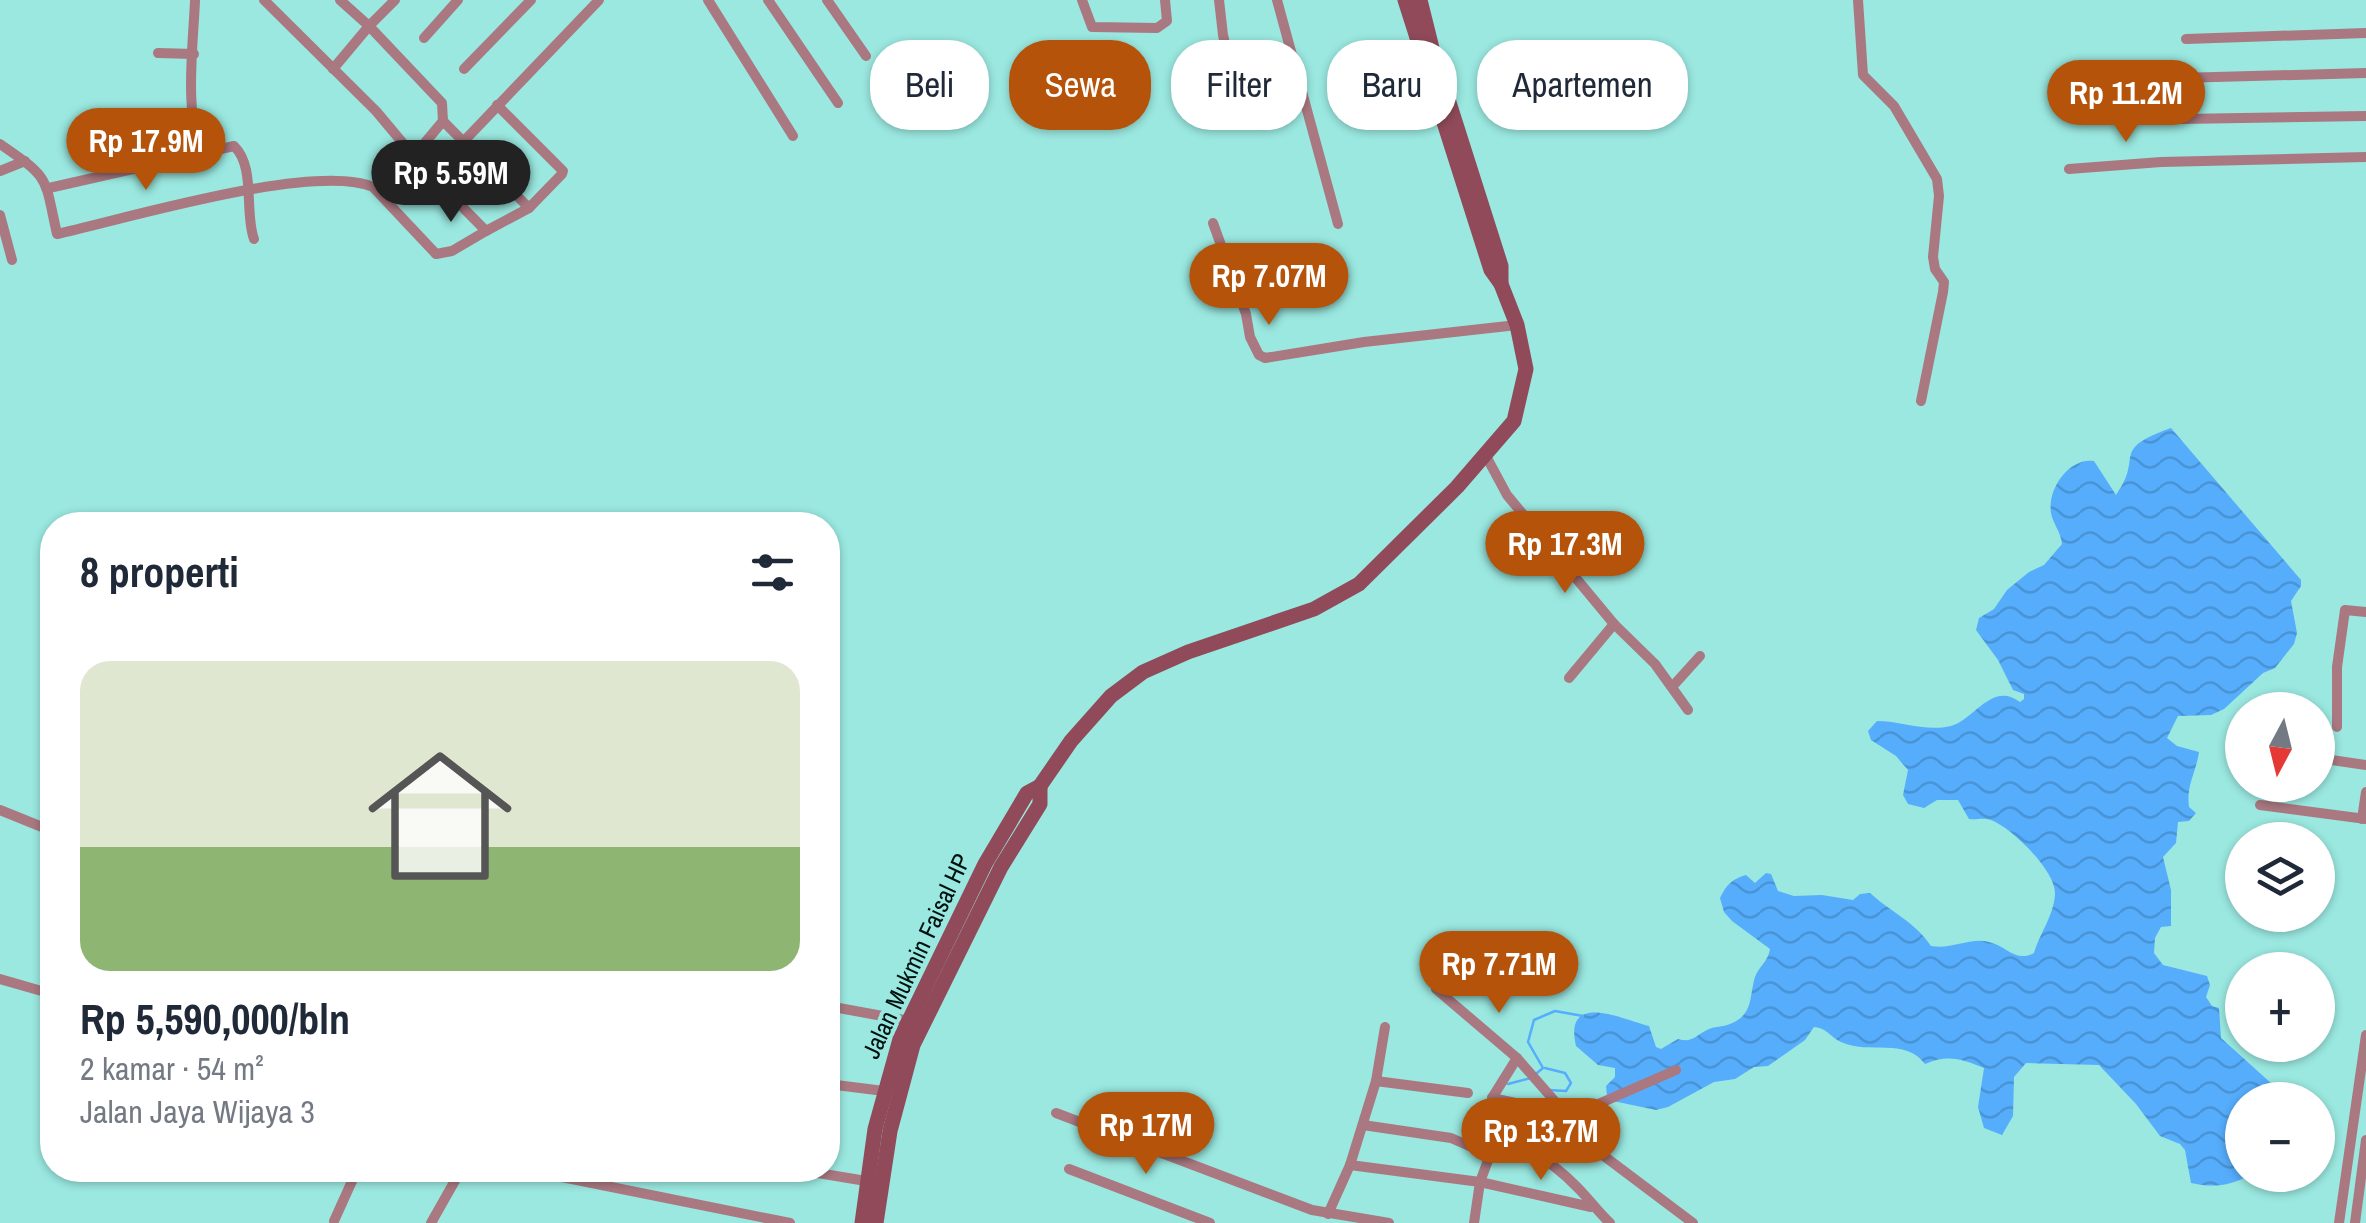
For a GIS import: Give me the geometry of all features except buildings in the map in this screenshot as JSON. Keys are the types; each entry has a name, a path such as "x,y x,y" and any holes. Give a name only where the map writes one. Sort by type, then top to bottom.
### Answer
{"street":[{"path":"195,0 194,134 204,152"},
{"path":"264,0 376,111 486,231"},
{"path":"340,0 370,26 442,104 442,120 412,154"},
{"path":"334,69 395,0"},
{"path":"424,38 458,0"},
{"path":"464,69 531,0"},
{"path":"464,141 599,0"},
{"path":"708,0 793,136"},
{"path":"768,0 838,103"},
{"path":"827,0 866,56"},
{"path":"1082,0 1092,27 1157,28 1167,21 1165,0"},
{"path":"1219,0 1224,40"},
{"path":"1278,0 1338,224"},
{"name":"Jalan Mukmin Faisal HP","path":"876,1223 875,1183 884,1091 916,1022 1040,804 1040,786 1071,740 1111,696 1143,672 1175,657 1314,609 1359,584 1486,456 1514,421 1526,370 1517,325 1502,284 1492,270 1405,0"},
{"name":"Jalan Mukmin Faisal HP","path":"1420,0 1502,266 1502,284"},
{"path":"1858,0 1863,74 1894,106 1940,187 1933,257 1944,292 1921,401"},
{"path":"2186,38 2366,33"},
{"path":"158,53 194,54"},
{"path":"2179,78 2366,73"},
{"path":"0,144 35,168 48,188 56,234 248,190 320,180 368,184 436,254 452,251 529,208 560,178 562,171 497,105"},
{"path":"2181,119 2366,116"},
{"path":"442,120 529,208"},
{"path":"48,188 204,152 238,148 254,239"},
{"path":"2069,169 2366,157"},
{"path":"0,170 25,161"},
{"path":"0,214 12,260"},
{"path":"1213,223 1246,314 1250,337 1259,355 1265,358 1364,342 1517,325"},
{"path":"1486,456 1506,495 1614,624 1654,664 1688,710"},
{"path":"2336,726 2337,667 2345,610 2366,612"},
{"path":"1569,678 1614,624"},
{"path":"1672,687 1700,656"},
{"path":"2335,761 2366,766"},
{"path":"2260,806 2364,819 2366,792"},
{"path":"0,810 40,826"},
{"path":"1468,973 1436,989 1520,1063 1538,1084 1549,1106 1600,1153 1693,1223"},
{"path":"0,979 40,991"},
{"path":"840,1008 916,1022"},
{"name":"Jalan Mukmin Faisal HP","path":"862,1223 913,1045 916,1022"},
{"path":"1328,1214 1363,1125 1376,1082 1385,1027"},
{"path":"2339,1223 2366,1036"},
{"path":"1474,1223 1480,1182 1490,1155 1492,1098 1520,1063"},
{"path":"1600,1153 1585,1124 1596,1105 1676,1070"},
{"path":"1376,1082 1468,1092"},
{"path":"840,1086 884,1091"},
{"path":"1492,1098 1549,1106"},
{"path":"1056,1113 1312,1210 1389,1223"},
{"path":"1363,1125 1451,1138 1490,1155"},
{"path":"1490,1155 1514,1140 1580,1189 1610,1223"},
{"path":"2354,1223 2366,1140"},
{"path":"2350,1156 2365,1158"},
{"path":"1350,1166 1480,1182 1592,1207"},
{"path":"1068,1169 1210,1223"},
{"path":"2347,1169 2364,1172"},
{"path":"840,1177 875,1183"},
{"path":"334,1221 351,1182"},
{"path":"432,1223 454,1182"},
{"path":"586,1182 790,1223"},
{"path":"1592,1207 1595,1223"},
{"path":"1304,1223 1312,1210"}],"water":[{"path":"2171,428 2301,580 2291,601 2297,633 2294,644 2275,668 2263,673 2242,692 2225,692 2224,709 2211,715 2178,716 2167,738 2177,746 2199,752 2188,799 2189,807 2196,813 2189,821 2178,822 2176,843 2163,857 2171,890 2171,926 2161,927 2154,953 2163,965 2207,976 2210,985 2206,997 2219,1008 2225,1062 2248,1062 2270,1082 2225,1082 2225,1184 2191,1183 2185,1150 2160,1136 2099,1065 2026,1063 2014,1077 2013,1116 2002,1135 1984,1128 1978,1107 1984,1068 1955,1059 1925,1064 1907,1051 1852,1046 1814,1027 1805,1040 1768,1066 1754,1067 1735,1079 1714,1082 1668,1107 1656,1110 1613,1101 1607,1096 1606,1086 1615,1077 1615,1068 1598,1065 1576,1046 1574,1029 1578,1018 1598,1013 1649,1026 1656,1047 1661,1049 1743,1016 1755,977 1770,949 1724,912 1720,898 1725,889 1746,875 1755,883 1766,873 1771,874 1778,891 1794,896 1853,900 1870,893 1931,946 1982,941 2016,955 2034,953 2055,894 2041,863 2000,825 1988,819 1969,819 1958,800 1937,800 1924,808 1908,804 1903,795 1908,770 1896,756 1871,740 1868,731 1877,721 1932,728 1951,726 1992,699 2024,699 2024,694 2013,690 1976,630 1979,618 1994,609 2007,590 2029,572 2044,565 2062,544 2051,503 2062,476 2077,464 2094,461 2116,495 2134,449"}],"waterway":[{"path":"1537,1073 1543,1068 1528,1042 1534,1020 1555,1011 1583,1016"},
{"path":"1545,1068 1565,1073 1571,1083 1566,1091 1549,1090"},
{"path":"1508,1084 1531,1078"},
{"path":"1525,1134 1534,1112"}]}
